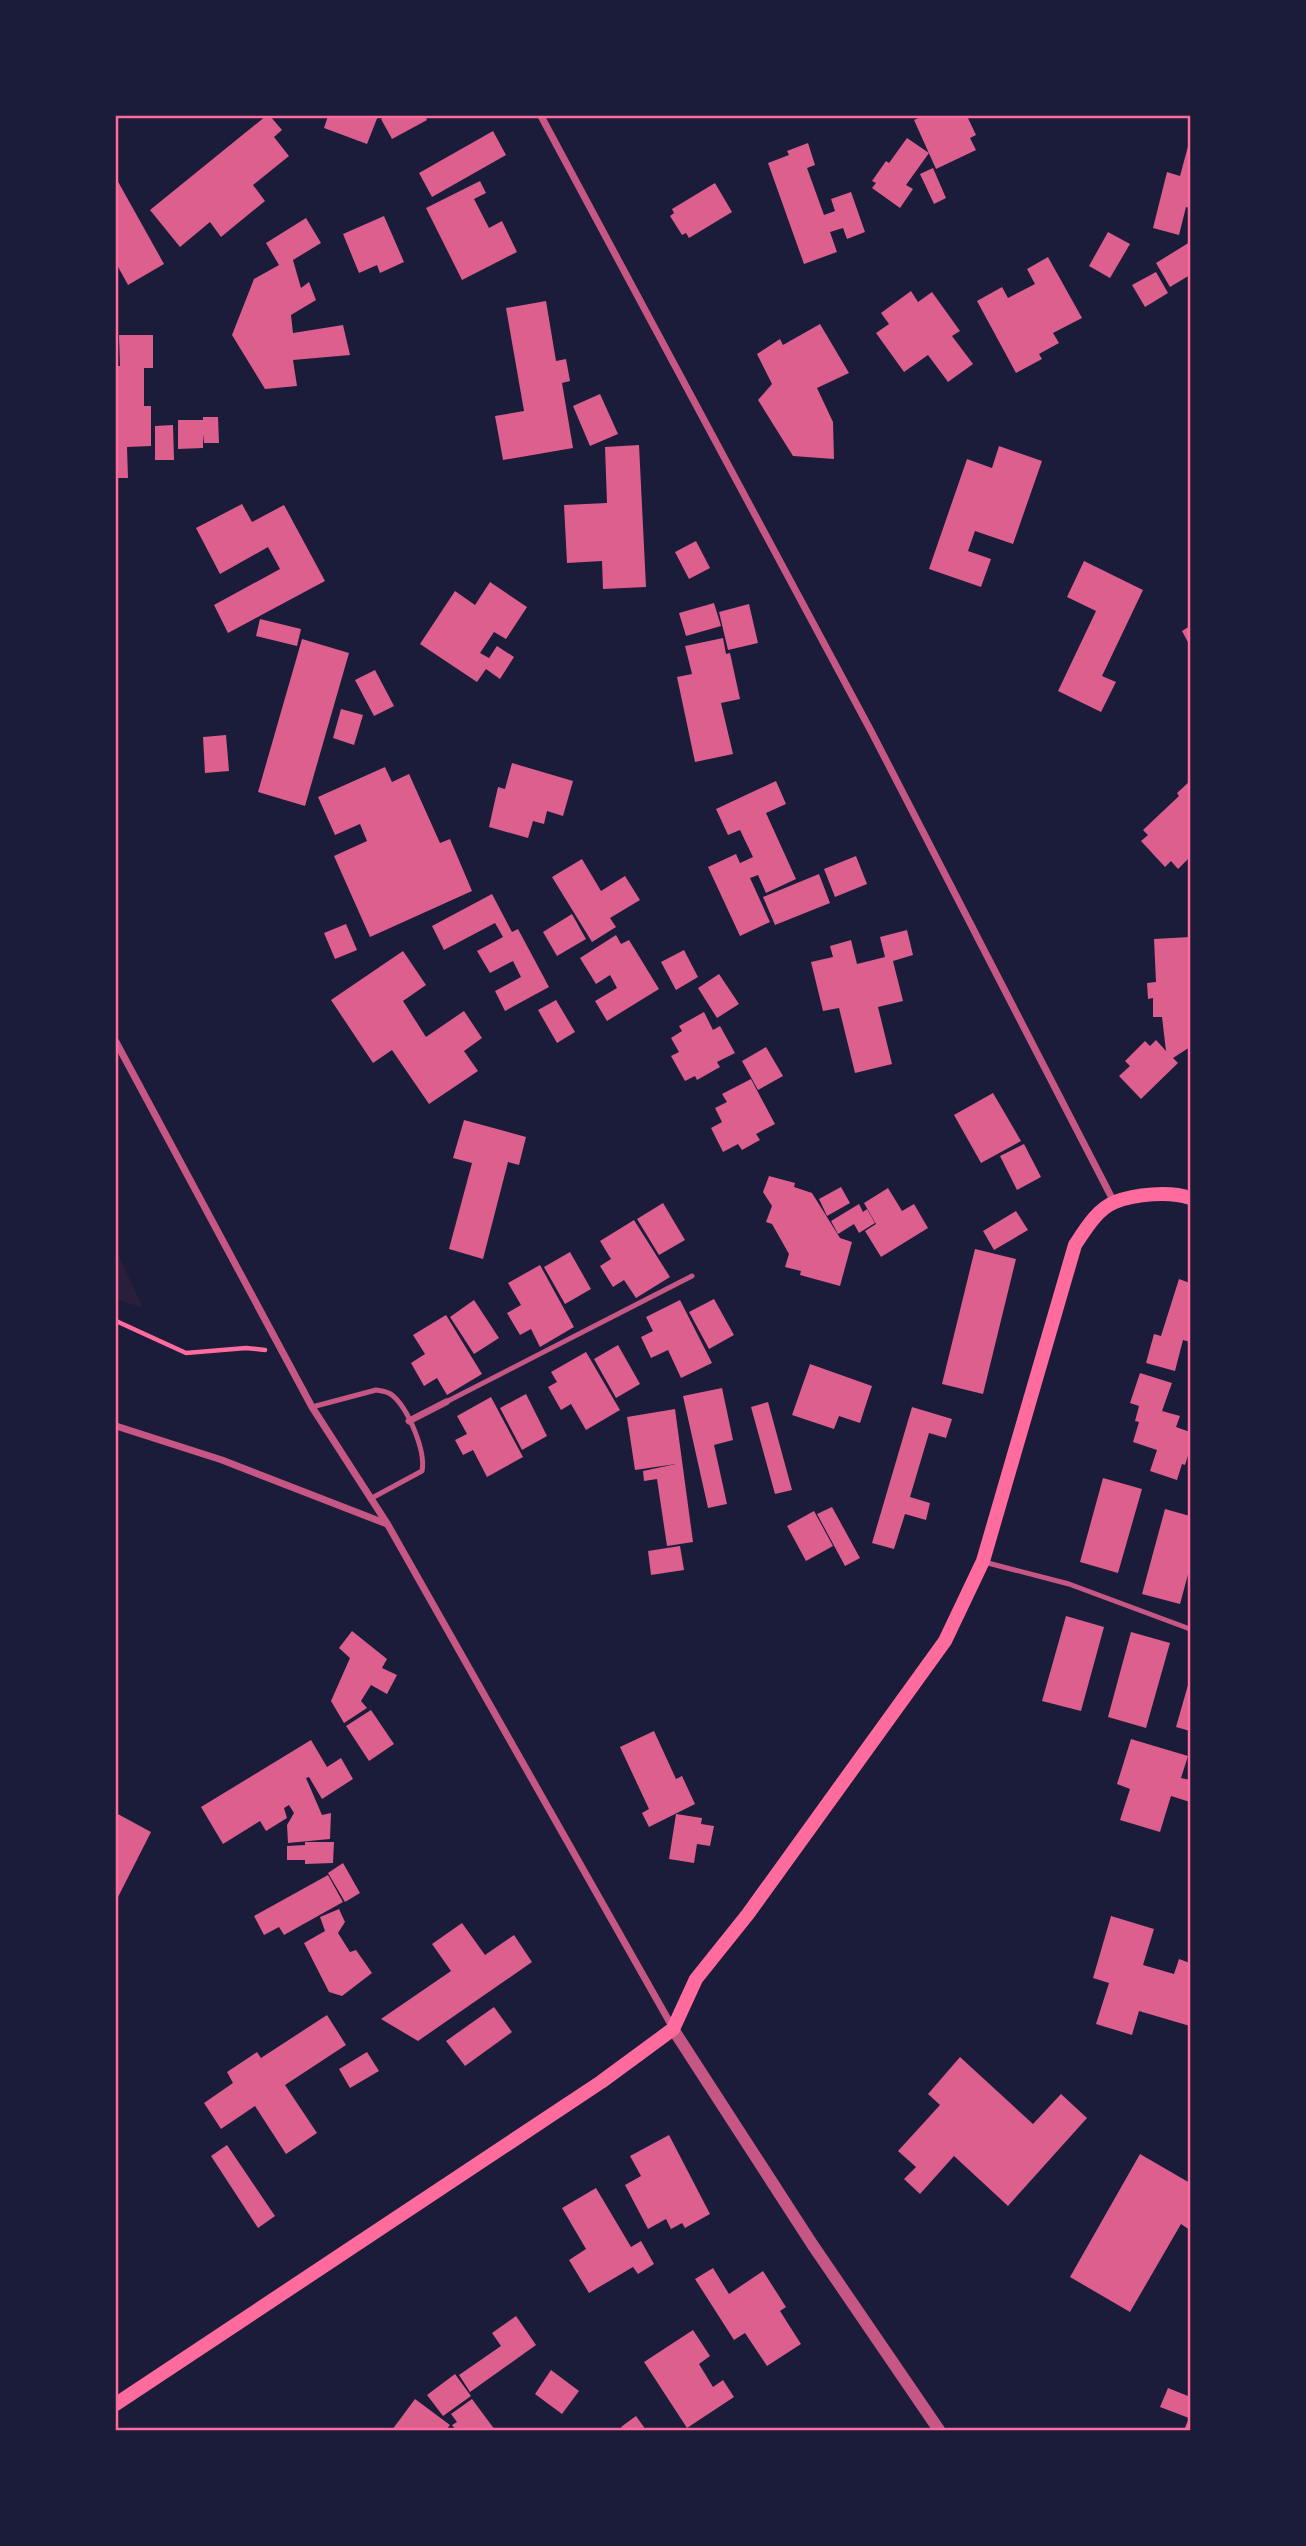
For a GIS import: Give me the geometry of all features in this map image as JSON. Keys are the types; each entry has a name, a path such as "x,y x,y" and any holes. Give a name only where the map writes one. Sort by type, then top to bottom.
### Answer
{"main road":[{"path":"116,2404 601,2082 673,2029 696,1979 748,1914 945,1641 982,1562 1075,1245 1091,1221 1114,1202 1163,1194 1178,1194 1191,1198"}],"street":[{"path":"541,116 871,731 1114,1202"},
{"path":"116,1042 312,1407 388,1525 673,2029 812,2244 939,2431"},
{"path":"409,1421 446,1402"},
{"path":"116,1426 222,1460 388,1525"}],"lane":[{"path":"446,1402 692,1276"},
{"path":"312,1407 384,1391 393,1396 409,1421 423,1454 422,1471 370,1499"},
{"path":"982,1562 1069,1584 1191,1629"}],"path":[{"path":"116,1321 186,1353 246,1348 283,1352"}],"shaded area":[{"path":"116,1250 143,1308 116,1299"}],"building":[{"path":"266,116 270,116 282,130 274,137 289,156 253,185 265,201 221,237 210,222 180,247 150,210"},
{"path":"328,116 378,116 367,144 324,128"},
{"path":"387,116 425,116 427,120 392,139 381,119"},
{"path":"923,116 967,116 976,135 970,138 976,150 936,169 914,120"},
{"path":"493,131 506,155 432,197 419,173"},
{"path":"907,138 929,153 906,185 913,189 900,208 872,188 876,183 872,181"},
{"path":"1190,139 1190,208 1186,207 1179,235 1153,228 1167,172 1180,176"},
{"path":"808,143 815,165 807,168 824,215 835,211 831,199 851,192 865,232 847,239 843,228 830,232 837,252 804,264 768,163 789,155 787,151"},
{"path":"933,168 946,198 934,204 920,174"},
{"path":"116,178 164,264 128,285 116,263"},
{"path":"480,181 486,193 474,199 489,228 502,221 517,252 462,280 426,208"},
{"path":"715,183 732,212 689,238 686,233 682,235 670,216 674,213 672,209"},
{"path":"384,216 404,262 380,273 377,265 359,273 343,234"},
{"path":"306,218 321,243 293,260 301,288 309,282 316,300 291,315 293,333 343,325 350,355 293,360 297,386 265,389 232,335 254,279 279,265 266,243"},
{"path":"1108,232 1130,244 1110,278 1089,266"},
{"path":"1190,242 1190,275 1170,287 1156,263"},
{"path":"1048,257 1082,318 1053,333 1059,343 1039,354 1042,359 1016,373 977,301 1002,287 1008,298 1035,284 1027,269"},
{"path":"1156,272 1168,293 1145,307 1132,285"},
{"path":"911,291 918,302 932,292 960,331 952,336 973,364 948,382 928,355 904,372 876,333 889,324 881,313"},
{"path":"546,301 556,361 566,359 570,381 562,383 573,448 503,460 495,416 524,411 506,308"},
{"path":"820,324 849,373 817,388 833,422 834,459 793,456 758,400 772,384 757,354 780,339 783,345"},
{"path":"119,335 153,335 153,368 144,368 144,406 151,406 151,446 127,447 128,478 116,478 116,366 120,366"},
{"path":"600,394 618,434 590,446 573,406"},
{"path":"203,417 218,417 219,443 204,443 203,434 203,448 178,449 178,420 203,420"},
{"path":"173,425 174,460 155,460 155,426"},
{"path":"639,445 646,587 603,589 602,561 567,563 564,505 607,503 605,447"},
{"path":"999,446 1042,461 1013,544 975,531 968,551 991,559 981,587 929,569 967,459 992,468"},
{"path":"242,504 252,522 284,505 325,581 228,633 214,605 280,569 268,547 220,574 196,528"},
{"path":"696,541 710,568 689,579 675,552"},
{"path":"1084,561 1143,590 1102,676 1116,682 1101,712 1058,691 1096,611 1067,597"},
{"path":"490,582 527,607 506,639 494,632 480,653 489,658 497,646 514,657 500,679 486,669 477,682 420,644 455,591 475,605"},
{"path":"714,603 721,626 686,636 679,613"},
{"path":"749,604 758,643 728,650 719,612"},
{"path":"260,619 301,629 297,646 256,636"},
{"path":"1190,626 1190,646 1182,631"},
{"path":"723,638 726,654 730,653 740,699 721,703 733,754 695,762 677,677 692,674 685,646"},
{"path":"302,639 349,653 305,806 258,792"},
{"path":"375,670 394,706 374,716 355,680"},
{"path":"341,709 363,715 354,745 333,738"},
{"path":"226,735 229,771 205,773 203,737"},
{"path":"512,763 573,781 563,816 547,811 544,824 533,821 528,838 489,827 498,787 505,789"},
{"path":"385,767 392,782 409,774 440,843 450,839 472,891 370,937 334,856 367,841 360,824 335,835 318,797"},
{"path":"776,781 786,804 766,813 796,879 766,893 758,875 750,878 770,922 740,936 708,867 736,854 740,863 753,857 740,830 728,835 716,809"},
{"path":"1190,781 1190,857 1178,869 1171,861 1165,867 1141,841 1148,835 1143,830 1179,796 1177,793"},
{"path":"856,856 867,884 835,897 824,869"},
{"path":"582,859 601,891 625,876 640,900 610,918 616,927 592,942 552,877"},
{"path":"819,874 830,903 775,925 763,897"},
{"path":"492,894 512,932 518,929 549,987 505,1011 495,991 521,977 513,961 490,973 477,951 503,937 495,923 444,950 432,926"},
{"path":"572,914 586,939 557,956 543,932"},
{"path":"346,924 357,950 335,959 324,933"},
{"path":"907,930 913,955 893,961 903,1001 878,1007 892,1064 855,1073 839,1008 823,1011 811,962 833,957 830,946 851,940 857,964 885,957 880,937"},
{"path":"616,935 621,944 629,940 659,989 607,1021 595,1001 617,988 610,975 596,984 580,958"},
{"path":"1190,937 1190,1047 1173,1058 1178,1063 1141,1099 1119,1076 1130,1066 1125,1061 1145,1041 1150,1046 1156,1040 1166,1051 1162,1017 1153,1017 1153,998 1148,999 1147,983 1156,982 1154,939"},
{"path":"684,950 698,977 676,990 661,962"},
{"path":"403,951 426,985 403,1001 426,1037 464,1011 482,1038 464,1051 478,1071 429,1104 392,1050 373,1063 331,1000"},
{"path":"719,974 739,1004 717,1018 698,988"},
{"path":"556,1000 575,1032 557,1043 538,1010"},
{"path":"704,1012 713,1030 720,1026 735,1053 717,1062 720,1067 697,1080 695,1076 685,1081 671,1056 679,1052 671,1038 682,1031 679,1026"},
{"path":"766,1047 783,1076 758,1090 742,1061"},
{"path":"751,1079 775,1124 756,1134 760,1140 742,1150 738,1144 723,1152 711,1128 722,1122 715,1108 727,1102 722,1094"},
{"path":"993,1093 1021,1141 981,1163 954,1115"},
{"path":"464,1120 526,1137 519,1165 508,1162 483,1259 449,1249 472,1163 453,1158"},
{"path":"1024,1144 1041,1177 1017,1190 1000,1156"},
{"path":"769,1176 795,1183 794,1187 812,1193 840,1238 852,1242 840,1286 800,1275 801,1271 785,1267 789,1254 772,1224 766,1222 772,1206 763,1192"},
{"path":"841,1187 850,1203 827,1216 819,1199"},
{"path":"888,1188 902,1211 914,1204 928,1228 881,1257 865,1231 876,1224 864,1203"},
{"path":"663,1203 685,1240 659,1255 637,1219"},
{"path":"859,1204 863,1212 867,1209 875,1223 859,1233 854,1224 838,1234 831,1221"},
{"path":"1016,1211 1028,1230 994,1250 983,1231"},
{"path":"634,1220 670,1277 636,1298 624,1280 613,1287 600,1266 611,1259 600,1241"},
{"path":"975,1249 1016,1259 983,1394 942,1384"},
{"path":"570,1252 591,1289 565,1304 544,1267"},
{"path":"540,1265 574,1327 540,1347 531,1329 520,1335 507,1313 521,1305 508,1283"},
{"path":"1179,1279 1190,1283 1190,1342 1183,1340 1175,1371 1146,1363 1154,1334 1161,1336"},
{"path":"714,1299 734,1335 709,1349 689,1312"},
{"path":"474,1300 499,1338 474,1354 450,1317"},
{"path":"680,1300 712,1363 681,1378 668,1350 651,1358 641,1337 653,1331 646,1317"},
{"path":"446,1315 482,1374 447,1395 437,1378 424,1386 411,1363 425,1354 413,1335"},
{"path":"618,1345 640,1384 616,1398 594,1359"},
{"path":"586,1352 620,1410 586,1430 571,1404 561,1410 548,1387 557,1382 551,1372"},
{"path":"810,1364 872,1386 860,1423 839,1416 834,1429 792,1415"},
{"path":"1140,1373 1172,1383 1162,1411 1180,1416 1176,1427 1190,1432 1190,1449 1177,1480 1150,1471 1157,1450 1133,1442 1139,1422 1135,1421 1139,1406 1130,1403"},
{"path":"722,1388 733,1440 714,1445 727,1504 708,1508 683,1396"},
{"path":"526,1394 547,1436 522,1450 500,1408"},
{"path":"491,1397 523,1457 487,1477 473,1450 463,1455 455,1440 467,1434 457,1416"},
{"path":"768,1402 792,1490 775,1494 751,1407"},
{"path":"912,1407 952,1419 946,1438 929,1433 910,1497 930,1503 926,1520 905,1514 894,1549 872,1543"},
{"path":"675,1409 693,1542 667,1546 657,1479 644,1481 643,1471 676,1464 635,1470 627,1417"},
{"path":"1103,1478 1142,1489 1118,1573 1080,1562"},
{"path":"832,1507 860,1558 845,1566 817,1514"},
{"path":"1165,1509 1190,1516 1190,1567 1180,1604 1142,1594"},
{"path":"814,1511 833,1546 806,1561 787,1526"},
{"path":"680,1546 684,1570 651,1575 648,1551"},
{"path":"1066,1616 1104,1627 1081,1711 1042,1701"},
{"path":"352,1631 387,1659 382,1668 397,1675 387,1694 371,1685 361,1701 367,1708 344,1723 331,1701 350,1658 339,1648"},
{"path":"1131,1632 1170,1643 1146,1728 1108,1717"},
{"path":"1190,1678 1190,1731 1176,1727"},
{"path":"371,1710 394,1744 369,1761 346,1726"},
{"path":"654,1731 676,1779 682,1776 695,1804 649,1827 642,1813 649,1809 620,1747"},
{"path":"1131,1739 1188,1756 1181,1778 1190,1780 1190,1802 1171,1796 1160,1832 1120,1820 1130,1789 1117,1784"},
{"path":"311,1740 327,1767 341,1758 353,1779 322,1799 309,1777 306,1778 322,1815 331,1813 330,1839 288,1843 287,1825 294,1813 289,1805 284,1808 287,1818 266,1831 260,1821 223,1844 201,1807"},
{"path":"116,1813 151,1832 116,1901"},
{"path":"676,1814 702,1818 701,1824 714,1826 710,1846 697,1844 694,1863 669,1859"},
{"path":"305,1842 334,1842 333,1863 305,1864 305,1860 287,1860 287,1846 305,1845"},
{"path":"343,1863 360,1893 345,1902 328,1873"},
{"path":"328,1875 343,1902 284,1935 279,1927 264,1935 254,1916"},
{"path":"339,1909 345,1922 338,1933 350,1952 356,1950 372,1973 342,1996 329,1992 304,1943 325,1931 320,1917"},
{"path":"1111,1916 1154,1929 1143,1965 1174,1974 1179,1959 1190,1963 1190,2026 1139,2011 1132,2035 1096,2024 1109,1983 1093,1978"},
{"path":"462,1923 485,1955 514,1935 532,1962 418,2041 381,2019 451,1971 432,1944"},
{"path":"494,2007 512,2032 465,2066 446,2041"},
{"path":"327,2015 346,2045 285,2085 317,2133 286,2154 255,2106 221,2129 204,2103 233,2083 227,2072 257,2052 261,2058"},
{"path":"367,2052 379,2071 350,2088 339,2069"},
{"path":"960,2057 1033,2124 1061,2094 1087,2118 1008,2206 954,2156 920,2194 904,2179 916,2167 898,2151 940,2105 928,2094"},
{"path":"669,2135 710,2214 685,2228 682,2223 671,2229 666,2219 648,2229 625,2185 641,2176 630,2156"},
{"path":"227,2145 275,2216 258,2228 211,2156"},
{"path":"1140,2154 1190,2183 1190,2230 1181,2224 1130,2312 1070,2277"},
{"path":"596,2188 631,2247 641,2241 654,2264 638,2274 633,2267 589,2293 569,2260 586,2249 562,2208"},
{"path":"713,2268 729,2294 763,2271 786,2307 780,2311 801,2344 767,2366 745,2333 734,2340 695,2279"},
{"path":"516,2316 536,2345 470,2392 459,2375 501,2346 492,2333"},
{"path":"693,2330 710,2356 699,2364 713,2387 723,2380 734,2397 687,2428 644,2362"},
{"path":"551,2370 579,2391 562,2414 535,2394"},
{"path":"455,2374 471,2396 443,2416 427,2395"},
{"path":"1168,2388 1188,2396 1190,2390 1190,2430 1184,2430 1189,2418 1160,2407"},
{"path":"415,2399 450,2425 446,2430 392,2430"},
{"path":"472,2399 495,2430 456,2430 452,2425 457,2422 451,2414"},
{"path":"636,2416 646,2430 623,2430 621,2427"}]}
